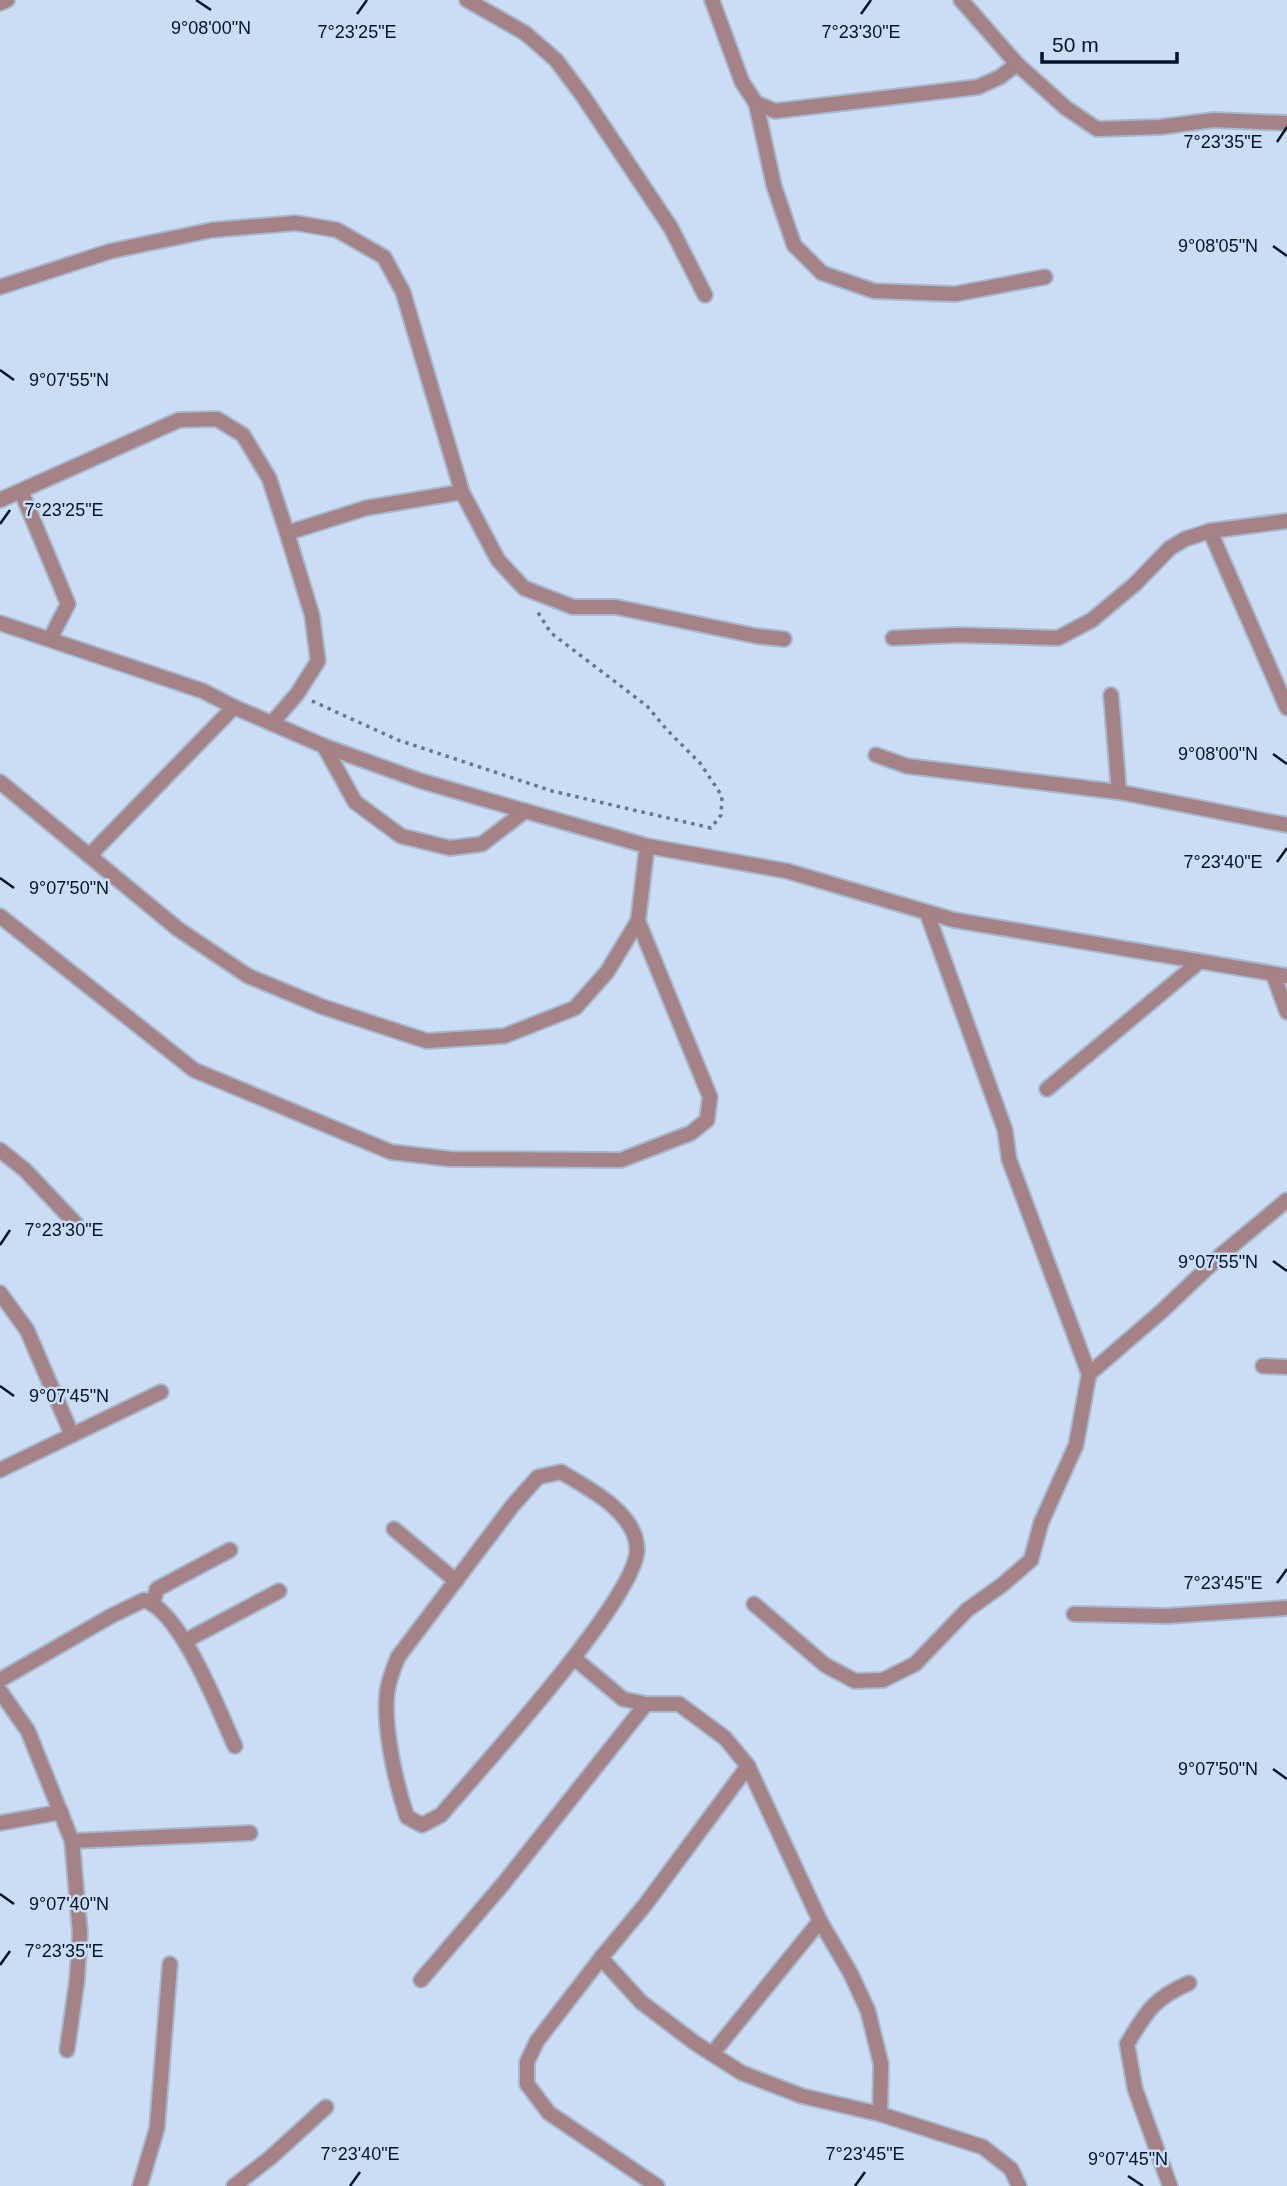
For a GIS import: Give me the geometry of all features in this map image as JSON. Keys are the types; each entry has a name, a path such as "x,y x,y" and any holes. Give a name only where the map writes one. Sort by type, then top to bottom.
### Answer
{"street":[{"path":"0,3 6,0"},
{"path":"467,0 525,33 556,60 671,228 705,295"},
{"path":"712,0 742,82 756,103 774,186 794,245 822,273 874,291 955,294 1045,277"},
{"path":"961,0 1017,64 1066,108 1097,129 1160,127 1214,120 1287,123"},
{"path":"756,103 775,111 978,87 1000,77 1017,64"},
{"path":"0,287 111,251 212,230 296,223 337,230 384,257 404,292 462,492 498,560 524,588 573,607 615,607 756,636 783,639"},
{"path":"0,500 179,420 218,419 243,435 269,478 312,615 318,661 297,694 272,723"},
{"path":"21,491 68,604 50,639"},
{"path":"287,533 366,508 462,492"},
{"path":"893,638 958,635 1058,638 1091,620 1135,584 1170,548 1185,538 1210,531 1287,520"},
{"path":"1210,531 1287,708"},
{"path":"0,623 203,691 324,746 421,781 647,846 787,871 954,920 1280,975 1287,1012"},
{"path":"1111,695 1119,792"},
{"path":"89,856 234,707"},
{"path":"324,746 355,802 401,836 450,848 482,844 525,811"},
{"path":"876,755 907,766 1119,792 1287,825"},
{"path":"0,782 178,929 248,976 323,1007 427,1041 504,1036 575,1008 607,972 638,921 647,846"},
{"path":"754,1604 825,1665 855,1681 883,1680 915,1664 967,1610 1031,1560 1041,1523 1076,1445 1089,1374 1009,1159 1005,1130 927,913"},
{"path":"0,916 194,1070 391,1152 464,1159 621,1160 691,1133 708,1119 710,1097 638,921"},
{"path":"1048,1088 1199,962"},
{"path":"0,1150 24,1170 76,1224"},
{"path":"1089,1374 1221,1255 1287,1200"},
{"path":"0,1293 27,1329 72,1435"},
{"path":"1263,1366 1287,1367"},
{"path":"0,1471 161,1392"},
{"path":"561,1472 606,1498 631,1527 637,1549 628,1578 574,1658 441,1815 422,1825 407,1817 400,1795 388,1728 388,1685 398,1657 513,1505 538,1477 561,1472"},
{"path":"394,1529 456,1581"},
{"path":"153,1602 157,1589 230,1550"},
{"path":"185,1641 279,1591"},
{"path":"0,1680 111,1616 144,1600 153,1602 165,1613 185,1641 235,1746"},
{"path":"1073,1614 1167,1616 1287,1608"},
{"path":"574,1658 622,1699 646,1704 679,1704 725,1738 748,1766 820,1921 851,1974 868,2011 881,2064 880,2114"},
{"path":"0,1691 28,1731 72,1841 80,1933 77,1980 66,2050"},
{"path":"421,1980 503,1884 646,1704"},
{"path":"657,2186 549,2113 527,2084 527,2062 537,2041 645,1905 748,1766"},
{"path":"0,1823 61,1812"},
{"path":"72,1841 250,1833"},
{"path":"712,2054 820,1921"},
{"path":"601,1958 641,2002 742,2073 803,2096 880,2114 983,2147 1011,2169 1019,2186"},
{"path":"140,2186 157,2128 170,1964"},
{"path":"1170,2186 1135,2089 1127,2044 1148,2009 1167,1992 1189,1983"},
{"path":"234,2186 270,2158 326,2107"}],"path":[{"path":"297,694 397,740 552,791 711,828 721,815 722,796 700,763 647,706 551,633 524,588"}]}
